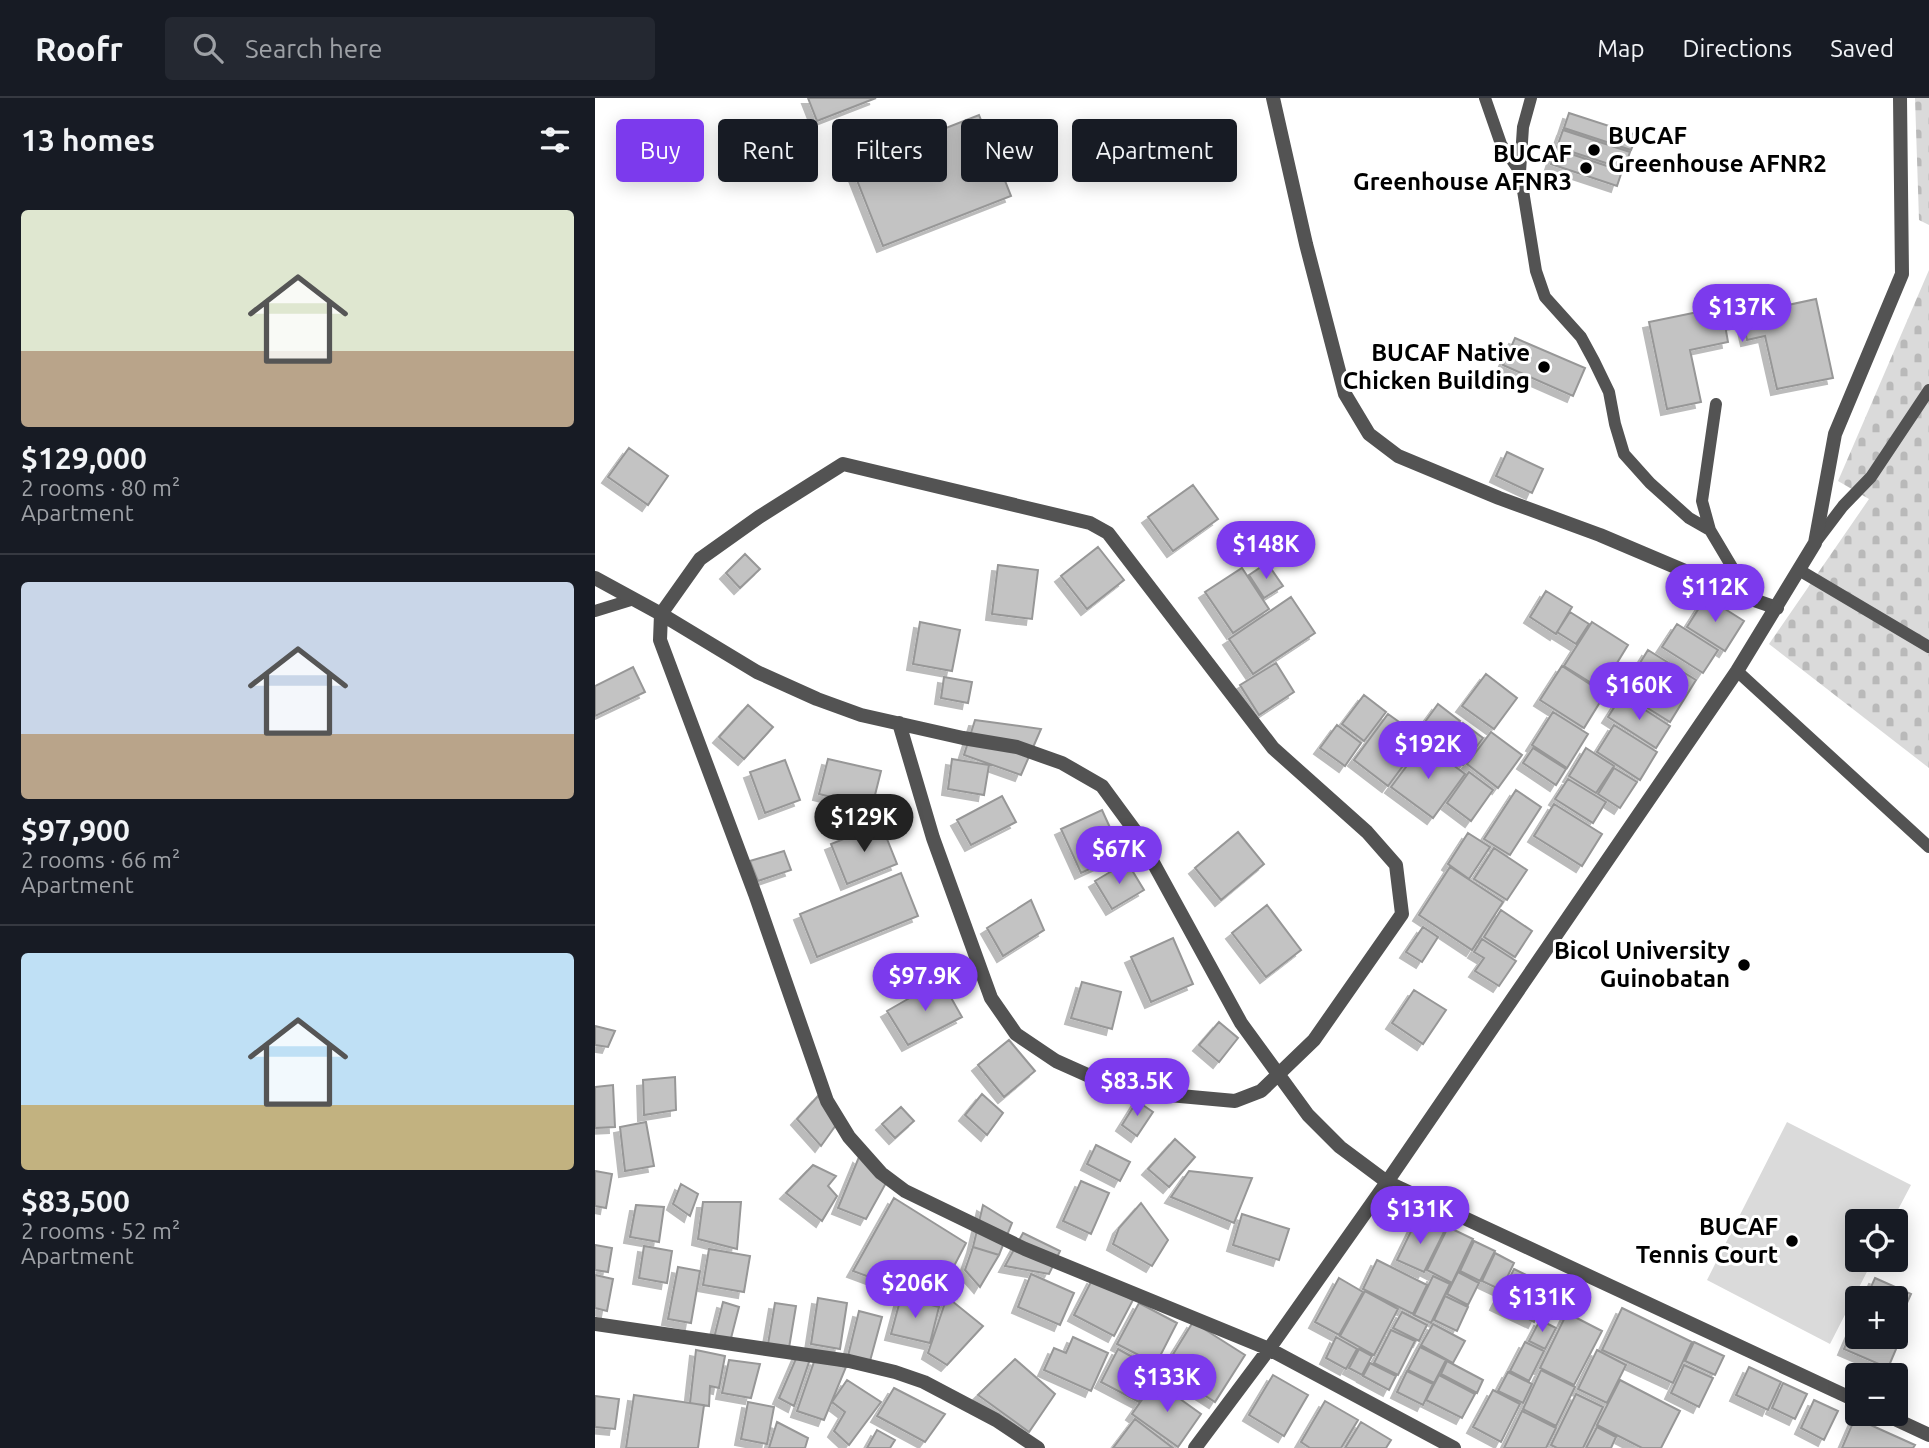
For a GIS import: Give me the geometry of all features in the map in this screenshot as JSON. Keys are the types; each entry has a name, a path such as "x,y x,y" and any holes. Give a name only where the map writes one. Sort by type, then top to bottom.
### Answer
{"street":[{"path":"1273,98 1306,244 1345,394 1369,434 1409,461 1600,535 1777,608"},
{"path":"1195,1448 1387,1182 1737,671 1815,543 1835,435 1902,274 1900,98"},
{"path":"899,723 933,838 991,998 1016,1034 1056,1061 1103,1082 1147,1093 1235,1101 1261,1091 1314,1040 1402,914 1396,865 1367,832 1273,747 1108,533 1090,523 842,464 759,517 700,559 661,614 660,640 755,894 827,1101 849,1137 881,1173 905,1191 1025,1249 1269,1349 1454,1448"},
{"path":"595,578 769,677 839,707 963,738 1017,747 1062,763 1103,786 1138,835 1241,1023 1308,1115 1340,1147 1387,1182 1845,1395"},
{"path":"595,1324 849,1361 895,1371 924,1382 996,1420 1038,1448"},
{"path":"1908,1425 1929,1435"}],"lane":[{"path":"1485,98 1501,144 1520,172"},
{"path":"1531,98 1523,127 1520,172 1536,271 1545,297 1581,337 1594,361 1609,392 1624,454 1650,483 1689,519 1710,530"},
{"path":"1815,543 1843,506 1871,477 1929,390"},
{"path":"1716,404 1702,501 1710,530 1751,599"},
{"path":"1799,570 1929,647"},
{"path":"595,611 634,599"},
{"path":"1737,671 1929,847"}],"green space":[{"path":"1915,98 1929,98 1929,225 1919,220"},
{"path":"1929,270 1929,768 1769,644 1869,499 1838,481"},
{"name":"BUCAF Tennis Court","path":"1787,1122 1911,1185 1898,1209 1845,1209 1845,1272 1867,1272 1860,1286 1845,1286 1845,1315 1830,1344 1707,1280"}],"building":[{"path":"808,98 876,98 818,121"},
{"path":"1569,113 1637,135 1631,150 1564,128"},
{"path":"961,122 961,182 1005,182 1011,196 883,246 858,182 947,182 947,128"},
{"name":"BUCAF Greenhouse AFNR2","path":"1563,130 1630,152 1624,169 1557,147"},
{"name":"BUCAF Greenhouse AFNR3","path":"1556,149 1622,171 1617,186 1551,164"},
{"path":"1771,297 1774,308 1816,299 1833,378 1777,389 1765,336 1747,340 1743,322 1725,325 1728,342 1690,350 1701,402 1667,409 1649,322"},
{"name":"BUCAF Native Chicken Building","path":"1515,338 1585,368 1573,396 1503,365"},
{"path":"629,448 668,476 648,505 608,477"},
{"path":"1507,452 1543,469 1532,493 1496,476"},
{"path":"1193,485 1218,519 1173,551 1148,517"},
{"path":"1098,547 1124,580 1087,609 1061,576"},
{"path":"745,554 760,569 740,588 726,573"},
{"path":"1267,563 1283,586 1264,598 1249,575"},
{"path":"998,565 1038,570 1032,619 992,614"},
{"path":"1242,568 1269,609 1233,633 1205,592"},
{"path":"1546,591 1572,607 1556,634 1530,617"},
{"path":"1291,597 1315,633 1253,674 1229,639"},
{"path":"1706,597 1744,621 1725,651 1687,627"},
{"path":"1570,612 1589,624 1576,644 1557,632"},
{"path":"920,622 960,630 952,671 913,664"},
{"path":"1592,622 1628,645 1601,689 1564,666"},
{"path":"1677,624 1718,650 1703,673 1662,647"},
{"path":"1648,650 1696,680 1670,722 1622,692"},
{"path":"1276,663 1294,692 1259,715 1240,685"},
{"path":"1562,666 1605,694 1584,728 1540,700"},
{"path":"633,667 645,692 595,716 595,686"},
{"path":"1486,674 1517,698 1494,729 1462,706"},
{"path":"944,677 972,682 968,703 941,698"},
{"path":"1364,695 1386,712 1364,741 1342,724"},
{"path":"1622,695 1670,726 1656,748 1608,717"},
{"path":"1438,704 1460,721 1439,749 1417,733"},
{"path":"748,705 773,727 744,759 719,737"},
{"path":"1553,712 1588,734 1567,768 1532,745"},
{"path":"1388,714 1423,739 1388,786 1354,760"},
{"path":"975,720 1041,729 1021,775 964,755"},
{"path":"1463,723 1483,738 1463,765 1443,750"},
{"path":"1337,725 1361,743 1345,766 1320,748"},
{"path":"1614,725 1657,752 1640,780 1597,752"},
{"path":"1491,732 1522,755 1498,788 1467,764"},
{"path":"1424,743 1465,774 1433,818 1391,787"},
{"path":"1533,748 1566,769 1556,785 1523,763"},
{"path":"1586,748 1614,766 1596,793 1569,776"},
{"path":"828,759 881,771 872,807 819,794"},
{"path":"952,759 989,765 984,795 948,789"},
{"path":"785,760 800,800 765,813 750,772"},
{"path":"1614,768 1637,782 1620,808 1598,794"},
{"path":"1469,772 1493,790 1471,821 1447,803"},
{"path":"1568,779 1606,802 1593,823 1555,799"},
{"path":"1516,790 1541,807 1510,855 1484,839"},
{"path":"1002,796 1016,822 971,845 957,820"},
{"path":"1554,804 1602,834 1582,866 1534,836"},
{"path":"1102,810 1122,854 1081,873 1061,829"},
{"path":"881,824 897,864 847,884 831,844"},
{"path":"1238,832 1264,864 1221,900 1195,868"},
{"path":"1468,833 1490,847 1469,879 1448,864"},
{"path":"1494,848 1527,870 1507,900 1474,879"},
{"path":"784,851 791,870 758,881 750,861"},
{"path":"1127,862 1144,890 1112,909 1095,881"},
{"path":"1450,867 1503,902 1472,950 1419,915"},
{"path":"901,873 918,916 817,957 800,914"},
{"path":"1031,900 1044,930 1003,956 987,928"},
{"path":"1267,905 1301,950 1266,977 1232,933"},
{"path":"1501,910 1532,931 1515,957 1484,937"},
{"path":"1423,927 1438,937 1422,962 1406,952"},
{"path":"1173,938 1193,984 1151,1002 1131,957"},
{"path":"1482,939 1516,961 1499,986 1475,971 1484,958 1474,952"},
{"path":"941,980 962,1017 908,1045 887,1011"},
{"path":"1082,982 1121,992 1112,1029 1071,1018"},
{"path":"1414,990 1446,1010 1423,1044 1392,1023"},
{"path":"1219,1022 1238,1038 1219,1062 1199,1045"},
{"path":"595,1026 615,1031 608,1047 595,1045"},
{"path":"1009,1040 1035,1071 1004,1097 978,1065"},
{"path":"675,1077 676,1110 644,1115 643,1080"},
{"path":"613,1085 615,1127 595,1128 595,1087"},
{"path":"982,1094 1003,1113 987,1135 965,1115"},
{"path":"818,1096 836,1125 821,1146 797,1119"},
{"path":"1137,1101 1153,1112 1137,1136 1122,1125"},
{"path":"901,1107 914,1121 895,1138 882,1124"},
{"path":"646,1122 654,1166 625,1171 620,1127"},
{"path":"1175,1139 1195,1157 1169,1187 1148,1169"},
{"path":"1096,1145 1130,1162 1120,1181 1087,1164"},
{"path":"859,1157 886,1183 866,1219 838,1208"},
{"path":"813,1165 836,1176 828,1186 837,1196 822,1221 786,1193"},
{"path":"595,1171 612,1174 606,1208 595,1206"},
{"path":"1189,1171 1252,1178 1234,1223 1171,1197"},
{"path":"1081,1181 1109,1193 1091,1234 1063,1221"},
{"path":"681,1184 698,1194 690,1216 673,1204"},
{"path":"894,1198 966,1243 952,1270 926,1298 853,1271"},
{"path":"703,1202 741,1202 737,1249 698,1239"},
{"path":"1141,1203 1168,1240 1152,1266 1113,1244 1119,1228"},
{"path":"636,1205 664,1207 659,1242 630,1237"},
{"path":"983,1205 1012,1223 999,1255 973,1247"},
{"path":"1242,1214 1289,1229 1279,1260 1233,1245"},
{"path":"1417,1219 1444,1232 1424,1272 1397,1260"},
{"path":"1448,1227 1473,1239 1452,1283 1427,1270"},
{"path":"1023,1233 1060,1251 1049,1274 1005,1266"},
{"path":"1474,1241 1495,1251 1480,1281 1460,1271"},
{"path":"595,1245 612,1248 608,1272 595,1270"},
{"path":"644,1246 672,1251 667,1283 639,1278"},
{"path":"973,1247 999,1255 980,1287 965,1270"},
{"path":"709,1249 750,1256 744,1292 703,1285"},
{"path":"1495,1253 1514,1263 1501,1290 1482,1281"},
{"path":"1377,1260 1427,1285 1413,1314 1363,1289"},
{"path":"678,1267 700,1271 691,1323 668,1319"},
{"path":"1514,1269 1551,1287 1534,1322 1496,1304"},
{"path":"1458,1272 1479,1283 1468,1305 1447,1294"},
{"path":"1031,1274 1074,1293 1060,1325 1018,1307"},
{"path":"595,1275 613,1279 607,1311 595,1308"},
{"path":"1433,1276 1450,1284 1431,1323 1414,1315"},
{"path":"1093,1278 1133,1300 1114,1336 1074,1315"},
{"path":"1339,1278 1363,1292 1339,1335 1315,1322"},
{"path":"1875,1278 1893,1286 1871,1286"},
{"path":"1365,1291 1398,1309 1374,1355 1340,1336"},
{"path":"1445,1296 1468,1307 1457,1331 1434,1320"},
{"path":"901,1297 939,1307 930,1343 891,1334"},
{"path":"947,1297 983,1326 947,1365 928,1353"},
{"path":"818,1298 847,1303 840,1349 811,1344"},
{"path":"723,1302 739,1307 730,1342 714,1338"},
{"path":"775,1303 796,1306 789,1348 768,1344"},
{"path":"1139,1303 1177,1323 1156,1364 1117,1344"},
{"path":"1622,1308 1692,1342 1673,1383 1602,1350"},
{"path":"859,1311 882,1317 870,1361 848,1356"},
{"path":"1402,1312 1427,1325 1419,1341 1393,1328"},
{"path":"1567,1313 1602,1331 1574,1385 1540,1368"},
{"path":"1540,1320 1556,1328 1545,1349 1529,1341"},
{"path":"1193,1322 1245,1355 1215,1402 1164,1369"},
{"path":"1433,1324 1465,1341 1453,1363 1421,1345"},
{"path":"1391,1330 1415,1341 1398,1375 1374,1363"},
{"path":"1073,1337 1108,1353 1091,1391 1044,1370 1054,1348 1066,1353"},
{"path":"1336,1337 1357,1349 1346,1369 1326,1358"},
{"path":"1525,1342 1544,1351 1529,1381 1510,1371"},
{"path":"1694,1342 1724,1356 1715,1375 1685,1361"},
{"path":"1420,1347 1446,1360 1434,1383 1408,1370"},
{"path":"1845,1347 1845,1349 1896,1349 1890,1363 1876,1363 1844,1349"},
{"path":"1118,1349 1156,1370 1139,1402 1101,1382"},
{"path":"1359,1349 1372,1356 1362,1375 1349,1368"},
{"path":"696,1350 725,1356 719,1388 710,1386 709,1406 690,1403"},
{"path":"1597,1350 1626,1365 1607,1403 1578,1389"},
{"path":"798,1354 810,1359 794,1406 779,1398"},
{"path":"815,1359 846,1367 824,1420 797,1411"},
{"path":"1015,1359 1055,1394 1029,1432 978,1395"},
{"path":"729,1360 760,1364 751,1398 722,1393"},
{"path":"1447,1361 1483,1380 1477,1393 1441,1374"},
{"path":"1370,1363 1396,1376 1389,1390 1363,1376"},
{"path":"1684,1365 1713,1378 1699,1407 1671,1393"},
{"path":"1749,1367 1781,1382 1768,1410 1736,1395"},
{"path":"1541,1370 1575,1387 1556,1426 1523,1409"},
{"path":"1407,1371 1433,1384 1423,1405 1397,1392"},
{"path":"1508,1372 1532,1384 1523,1403 1498,1391"},
{"path":"1273,1375 1308,1395 1284,1436 1249,1415"},
{"path":"1439,1375 1475,1394 1462,1418 1426,1400"},
{"path":"847,1380 881,1402 849,1445 834,1431 845,1412 832,1402"},
{"path":"1620,1380 1680,1411 1661,1448 1642,1448 1597,1425"},
{"path":"1155,1381 1201,1414 1178,1447 1132,1414"},
{"path":"1783,1383 1807,1394 1795,1419 1772,1408"},
{"path":"894,1388 945,1414 925,1442 877,1416"},
{"path":"1493,1390 1520,1404 1501,1442 1473,1427"},
{"path":"1576,1394 1603,1407 1583,1448 1557,1448 1551,1445"},
{"path":"634,1395 704,1405 698,1448 626,1448"},
{"path":"595,1396 619,1399 615,1429 595,1427"},
{"path":"1814,1400 1838,1411 1824,1440 1801,1428"},
{"path":"1325,1401 1358,1420 1341,1448 1310,1448 1301,1442"},
{"path":"748,1402 774,1407 767,1444 741,1439"},
{"path":"1522,1411 1556,1428 1546,1448 1504,1448"},
{"path":"1135,1419 1173,1448 1113,1448"},
{"path":"777,1422 808,1438 805,1448 769,1448"},
{"path":"1361,1422 1391,1440 1386,1448 1345,1448"},
{"path":"1852,1426 1873,1426 1915,1445 1913,1448 1842,1448"},
{"path":"1597,1427 1616,1437 1611,1448 1586,1448"},
{"path":"877,1430 895,1440 890,1448 867,1448"}],"place":[{"name":"BUCAF Greenhouse AFNR2","path":"1594,150"},
{"name":"BUCAF Greenhouse AFNR3","path":"1586,168"},
{"name":"BUCAF Native Chicken Building","path":"1544,367"},
{"name":"Bicol University Guinobatan","path":"1744,965"},
{"name":"BUCAF Tennis Court","path":"1792,1241"}]}
